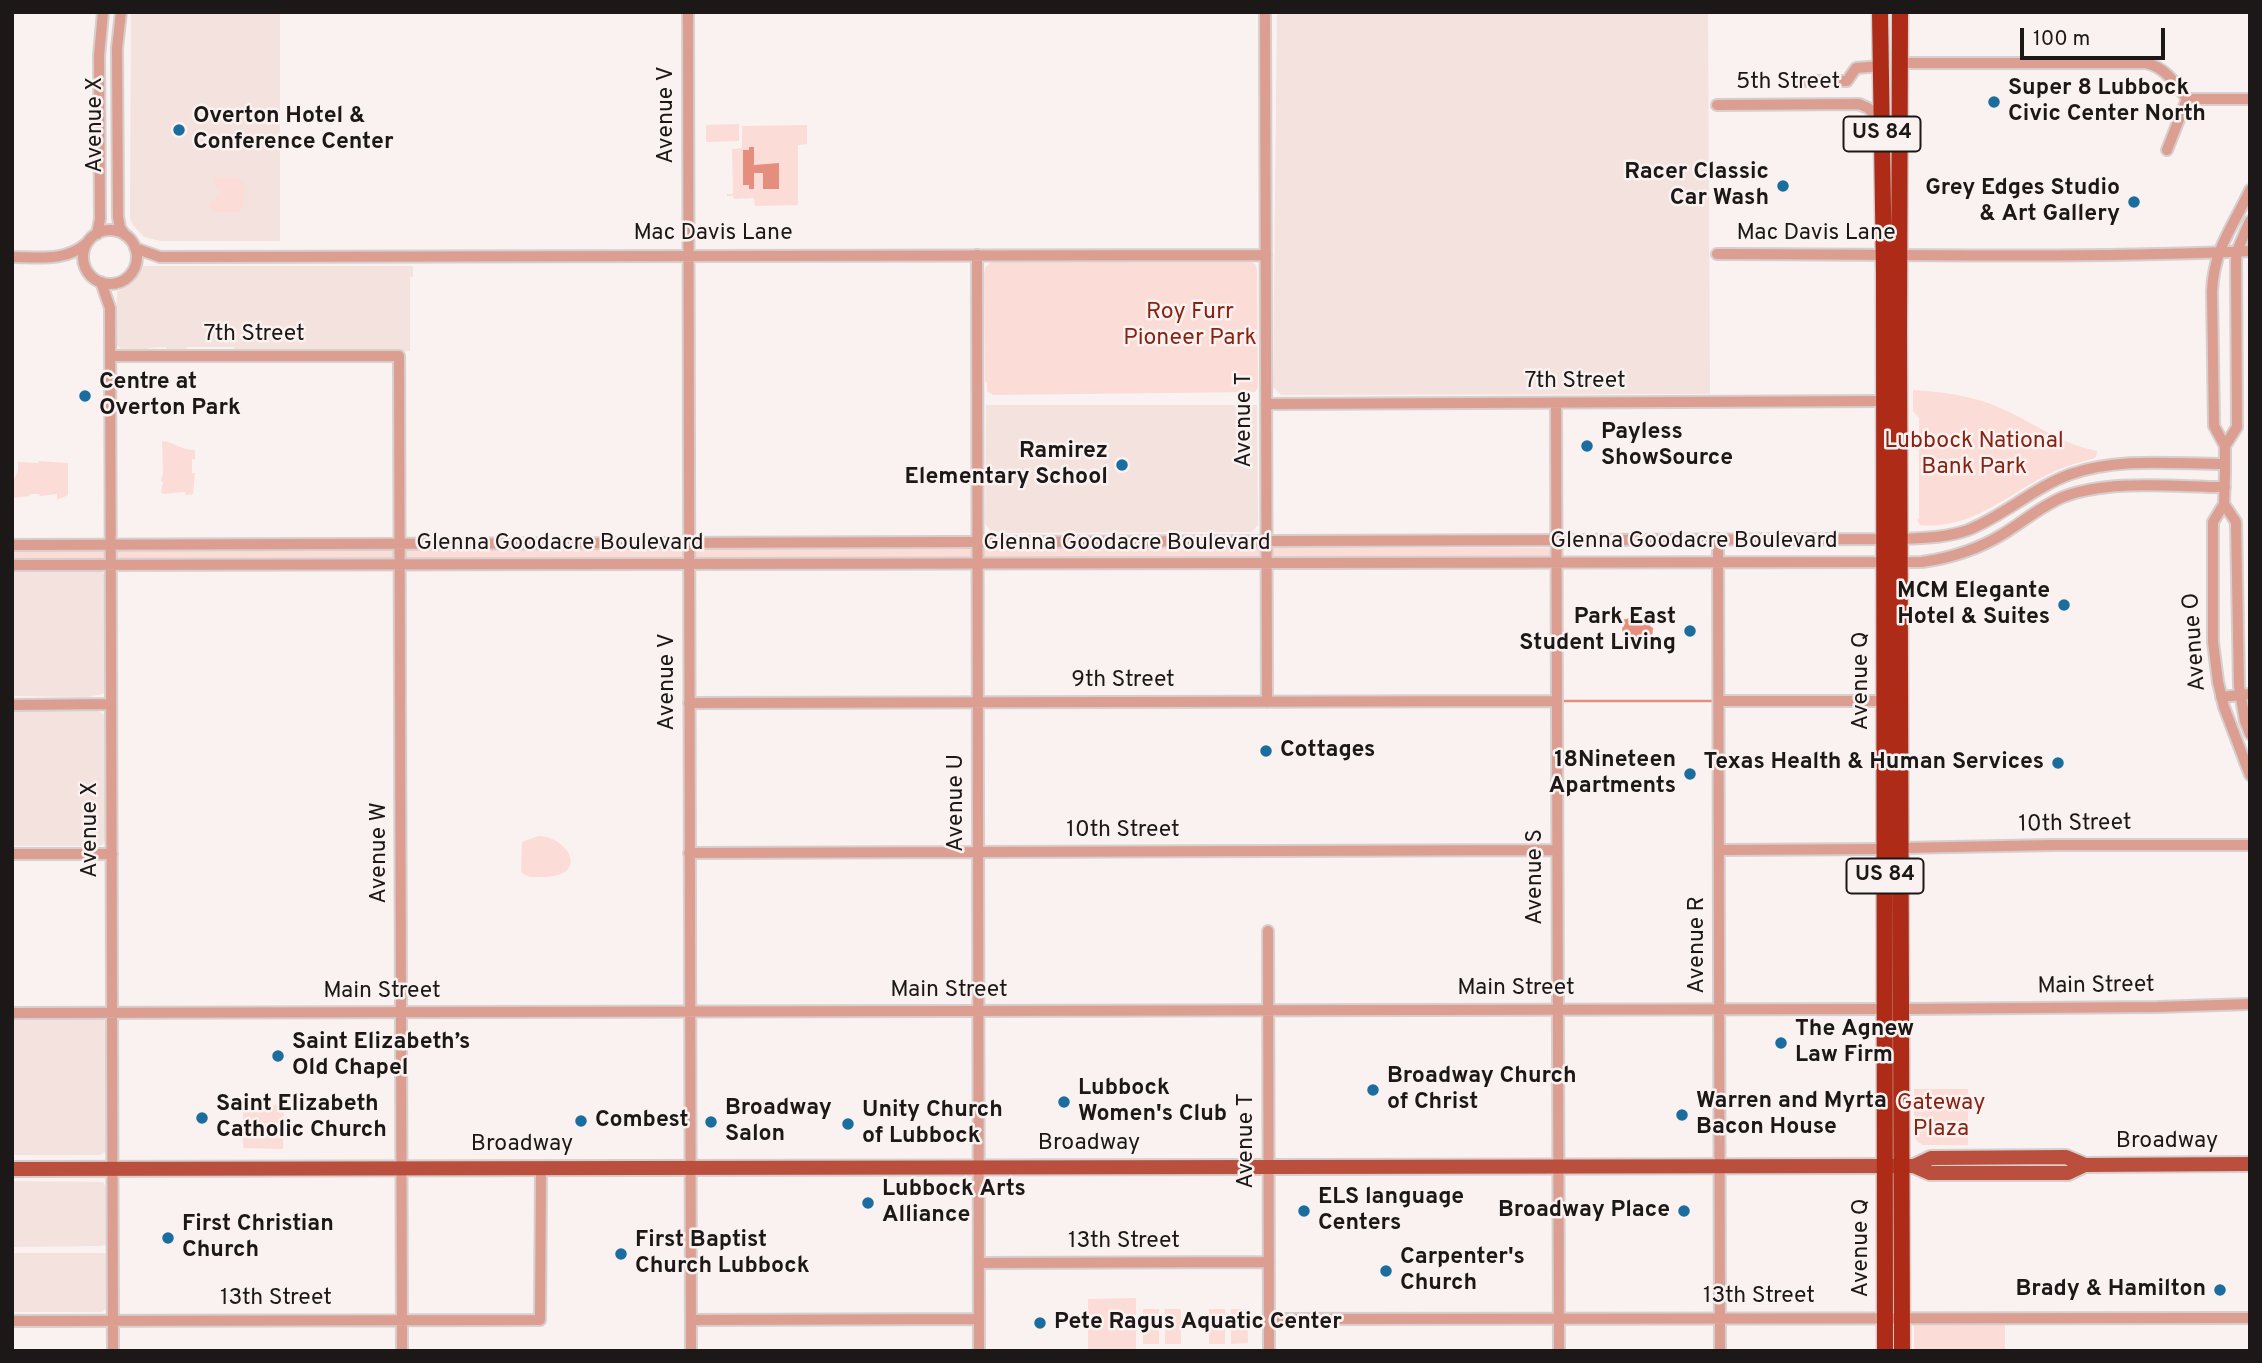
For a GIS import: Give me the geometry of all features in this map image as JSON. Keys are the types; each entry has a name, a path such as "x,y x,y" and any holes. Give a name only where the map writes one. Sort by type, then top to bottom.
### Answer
{"highway":[{"name":"Avenue Q","path":"1880,12 1882,121 1892,255 1893,1009 1900,1166 1893,1318 1885,1351"},
{"name":"Avenue Q","path":"1892,539 1885,401 1900,12"},
{"name":"Avenue Q","path":"1892,562 1885,701 1885,780 1892,792 1892,841 1901,907 1893,1009"},
{"name":"Avenue Q","path":"1893,1318 1902,1351"}],"main road":[{"name":"Broadway","path":"12,1169 1900,1166 1931,1158 2054,1157 2066,1157 2085,1165 2250,1164"}],"street":[{"name":"Avenue X","path":"97,234 100,219 99,56 103,12"},
{"name":"Avenue X","path":"121,12 117,48 118,217 120,228 125,235"},
{"name":"Avenue V","path":"688,12 691,1351"},
{"name":"Avenue T","path":"1265,12 1267,702"},
{"path":"1899,63 2146,63 2157,65 2176,83 2187,99"},
{"path":"1798,81 1847,81 1856,68 1881,66"},
{"name":"5th Street","path":"1859,104 1881,89"},
{"path":"2187,99 2250,99"},
{"path":"2167,150 2187,99"},
{"name":"5th Street","path":"1717,104 1859,104 1868,108 1882,121"},
{"name":"Avenue O","path":"2250,190 2217,253 2212,290 2214,426 2225,446 2224,504 2213,522 2213,642 2221,697 2250,775"},
{"name":"Avenue O","path":"2225,446 2237,427 2237,251 2250,221"},
{"path":"60,257 79,250 97,234 108,230 125,235 135,248 160,257"},
{"path":"86,270 83,252 87,243"},
{"path":"134,269 135,248"},
{"name":"Mac Davis Lane","path":"1717,254 2250,251"},
{"name":"Avenue U","path":"977,255 979,1351"},
{"name":"Mac Davis Lane","path":"160,257 1266,255"},
{"path":"12,257 60,257 78,263 101,282 108,284 121,281 141,263 160,257"},
{"name":"Avenue X","path":"113,1351 110,308 115,289 121,281"},
{"name":"Avenue X","path":"101,282 110,308"},
{"name":"7th Street","path":"110,356 399,356"},
{"name":"Avenue W","path":"399,356 402,1351"},
{"name":"7th Street","path":"1266,404 1885,401"},
{"name":"Avenue S","path":"1556,403 1559,1351"},
{"name":"Glenna Goodacre Boulevard","path":"12,545 1892,539 1933,537 1967,530 2038,490 2069,475 2092,468 2117,464 2225,464"},
{"name":"Glenna Goodacre Boulevard","path":"12,565 1892,562 1934,560 1980,546 2049,504 2076,493 2111,487 2225,487"},
{"name":"Avenue O","path":"2224,504 2236,522 2245,721 2250,734"},
{"name":"Avenue R","path":"1718,539 1720,1351"},
{"path":"2221,697 2245,695"},
{"name":"9th Street","path":"689,703 1557,701"},
{"path":"1719,701 1885,701"},
{"path":"12,705 111,704"},
{"name":"10th Street","path":"1719,850 2250,845"},
{"name":"10th Street","path":"689,853 1557,850"},
{"path":"12,854 112,854"},
{"name":"Avenue T","path":"1268,931 1269,1351"},
{"name":"Main Street","path":"12,1013 1719,1010 2250,1004"},
{"name":"13th Street","path":"12,1321 540,1320 541,1168"},
{"name":"13th Street","path":"979,1264 1269,1262"},
{"name":"13th Street","path":"1269,1319 2250,1318"},
{"path":"691,1320 979,1320"}],"shaded area":[{"path":"131,12 280,12 280,241 160,241 144,237 133,225 130,218"},
{"path":"1277,12 1708,12 1710,394 1281,395 1273,387"},
{"path":"749,147 754,147 754,165 779,163 779,189 763,189 763,173 754,173 754,189 743,185 743,150 749,150"},
{"path":"142,266 413,266 413,277 410,277 410,351 235,351 234,347 187,347 187,351 167,351 166,347 148,348 148,351 124,351 116,345 117,292 135,279"},
{"name":"Ramirez Elementary School","path":"986,405 1257,405 1258,525 1252,532 993,533 985,524"},
{"path":"12,570 99,570 105,575 106,690 103,694 87,697 12,696"},
{"path":"1634,617 1652,620 1652,638 1649,645 1625,645 1622,620"},
{"path":"12,711 98,711 104,715 107,837 103,844 12,846"},
{"path":"12,1020 104,1020 107,1027 106,1152 100,1155 12,1155"},
{"path":"12,1181 103,1182 107,1188 107,1244 12,1247"},
{"path":"12,1253 107,1253 106,1309 102,1312 12,1312"}],"green space":[{"path":"739,124 739,141 706,142 706,125"},
{"path":"807,125 807,144 798,145 798,205 755,206 754,198 734,199 733,196 727,196 733,194 732,149 742,148 742,126"},
{"path":"213,177 237,177 244,185 243,207 239,212 215,212 209,205 222,192 213,182"},
{"name":"Roy Furr Pioneer Park","path":"1246,260 1255,264 1257,270 1258,387 1255,392 993,395 987,391 984,274 985,268 992,261"},
{"name":"Lubbock National Bank Park","path":"1913,390 1952,394 1989,403 2063,440 2097,451 2096,457 2051,473 1971,517 1938,525 1920,525 1917,520 1919,418 1913,411"},
{"path":"162,441 195,450 195,459 192,459 192,473 195,473 193,494 161,492"},
{"path":"18,462 68,463 68,495 57,500 57,494 30,494 12,498 12,484 18,470"},
{"path":"957,545 1003,548 1548,548 1552,556 1550,560 12,561 12,548"},
{"path":"538,836 558,842 566,849 571,864 567,871 542,877 528,876 521,872 522,842"},
{"name":"Gateway Plaza","path":"1914,1089 1968,1089 1968,1145 1923,1145 1918,1142 1914,1137"},
{"path":"243,1104 284,1105 283,1149 243,1148"},
{"path":"1136,1298 1136,1351 1088,1351 1088,1299"},
{"path":"1143,1309 1159,1309 1159,1344 1143,1344"},
{"path":"1165,1309 1181,1309 1181,1344 1165,1344"},
{"path":"1209,1309 1225,1309 1225,1344 1209,1344"},
{"path":"1231,1309 1247,1309 1248,1343 1231,1344"},
{"path":"1914,1318 2005,1318 2005,1351 1914,1351"}],"waterway":[{"path":"1560,701 1714,701"}],"place":[{"name":"Super 8 Lubbock Civic Center North","path":"1994,102"},
{"name":"Overton Hotel & Conference Center","path":"179,130"},
{"name":"Racer Classic Car Wash","path":"1783,186"},
{"name":"Grey Edges Studio & Art Gallery","path":"2134,202"},
{"name":"Centre at Overton Park","path":"85,396"},
{"name":"Payless ShowSource","path":"1587,446"},
{"name":"Ramirez Elementary School","path":"1122,465"},
{"name":"MCM Elegante Hotel & Suites","path":"2064,605"},
{"name":"Park East Student Living","path":"1690,631"},
{"name":"Cottages","path":"1266,751"},
{"name":"Texas Health & Human Services","path":"2058,763"},
{"name":"18Nineteen Apartments","path":"1690,774"},
{"name":"The Agnew Law Firm","path":"1781,1043"},
{"name":"Saint Elizabeth’s Old Chapel","path":"278,1056"},
{"name":"Broadway Church of Christ","path":"1373,1090"},
{"name":"Lubbock Women's Club","path":"1064,1102"},
{"name":"Warren and Myrta Bacon House","path":"1682,1115"},
{"name":"Saint Elizabeth Catholic Church","path":"202,1118"},
{"name":"Combest","path":"581,1121"},
{"name":"Broadway Salon","path":"711,1122"},
{"name":"Unity Church of Lubbock","path":"848,1124"},
{"name":"Lubbock Arts Alliance","path":"868,1203"},
{"name":"ELS language Centers","path":"1304,1211"},
{"name":"Broadway Place","path":"1684,1211"},
{"name":"First Christian Church","path":"168,1238"},
{"name":"First Baptist Church Lubbock","path":"621,1254"},
{"name":"Carpenter's Church","path":"1386,1271"},
{"name":"Brady & Hamilton","path":"2220,1290"},
{"name":"Pete Ragus Aquatic Center","path":"1040,1323"}]}
